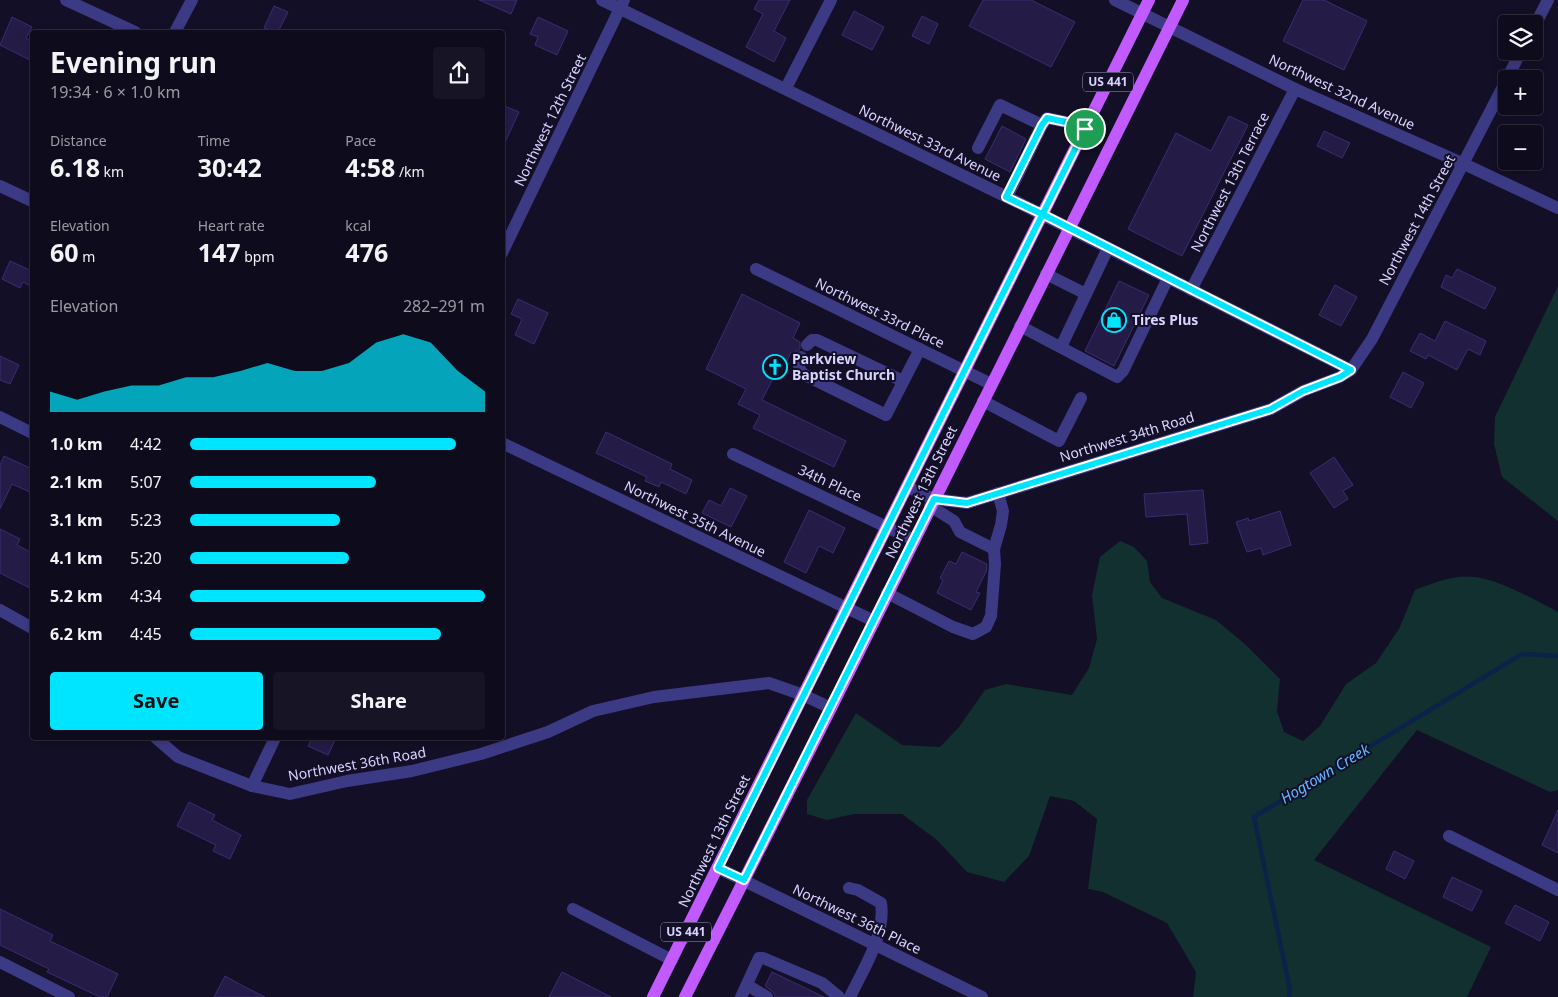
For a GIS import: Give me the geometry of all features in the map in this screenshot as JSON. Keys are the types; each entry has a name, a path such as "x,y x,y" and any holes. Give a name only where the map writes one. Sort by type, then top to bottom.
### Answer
{"main road":[{"name":"Northwest 13th Street","path":"654,997 1149,0"},
{"name":"Northwest 13th Street","path":"685,997 874,622 982,401 1183,0"}],"street":[{"path":"66,0 131,30"},
{"path":"176,30 192,0"},
{"name":"Northwest 33rd Avenue","path":"602,0 622,5 1351,370"},
{"path":"786,88 831,0"},
{"name":"Northwest 32nd Avenue","path":"1115,0 1295,89 1558,208"},
{"path":"1540,15 1548,0"},
{"name":"Northwest 12th Street","path":"505,247 622,5"},
{"name":"Northwest 13th Terrace","path":"1191,290 1295,89"},
{"name":"Northwest 14th Street","path":"1351,370 1372,340 1498,98"},
{"path":"978,148 1000,105 1042,125"},
{"path":"1006,197 1047,118 1056,118 1085,129"},
{"path":"0,186 30,199"},
{"path":"1061,347 1108,248"},
{"name":"Northwest 33rd Place","path":"756,269 991,384"},
{"path":"1046,274 1086,294"},
{"path":"1020,326 1117,377 1123,371 1168,278"},
{"path":"807,345 812,340 817,340 903,381"},
{"path":"801,357 798,369 803,374 886,414 920,349"},
{"name":"Northwest 34th Road","path":"907,487 932,503 967,503 1271,409 1303,391 1340,377 1351,370"},
{"path":"982,401 1059,441 1081,398"},
{"path":"0,417 30,432"},
{"name":"Northwest 35th Avenue","path":"505,444 874,622"},
{"name":"34th Place","path":"733,454 914,540"},
{"path":"887,593 901,602 953,627 973,634 986,627 991,616 995,564 994,549 1003,511 998,493"},
{"path":"932,503 954,521 960,532 994,549"},
{"path":"0,610 30,627"},
{"name":"Northwest 36th Road","path":"158,740 178,757 252,786 290,794 347,781 412,771 481,754 548,732 593,711 654,697 768,683 803,695 831,708"},
{"path":"252,786 274,740"},
{"path":"1448,836 1558,890"},
{"name":"Northwest 36th Place","path":"718,868 982,997"},
{"path":"849,888 858,890 881,903 883,916 874,944 850,997"},
{"path":"573,909 672,960"},
{"path":"741,997 759,958 822,983 839,997"},
{"path":"0,962 69,997"},
{"path":"747,985 767,997"}],"green space":[{"path":"1558,286 1558,521 1502,477 1494,444 1495,417"},
{"path":"1120,541 1134,547 1147,561 1150,582 1162,598 1216,620 1246,645 1280,679 1277,711 1284,732 1303,741 1320,726 1346,684 1376,663 1399,629 1415,590 1452,578 1475,577 1506,586 1558,612 1558,790 1550,792 1417,730 1314,860 1491,947 1467,997 1193,997 1196,972 1167,923 1103,892 1088,889 1097,819 1074,801 1050,796 1029,856 1004,882 967,872 937,840 902,814 854,814 827,820 807,814 807,800 856,713 902,745 940,747 959,727 985,690 1006,684 1072,695 1089,668 1097,639 1092,595 1100,557"}],"building":[{"path":"479,0 517,0 511,14"},
{"path":"759,0 790,0 774,31 786,38 774,62 746,47 763,14 754,9"},
{"path":"983,0 1031,0 1075,22 1051,67 969,26"},
{"path":"1303,0 1324,0 1367,21 1344,70 1283,41"},
{"path":"274,6 288,12 279,30 264,28"},
{"path":"854,11 884,27 872,50 842,35"},
{"path":"922,16 938,24 929,44 912,36"},
{"path":"12,17 32,27 26,38 30,41 30,60 0,45"},
{"path":"538,17 568,31 557,55 535,45 538,37 530,34"},
{"path":"505,106 519,112 505,142"},
{"path":"1229,116 1248,125 1182,256 1128,229 1176,133 1211,151"},
{"path":"1002,126 1026,139 1010,172 985,159"},
{"path":"1324,131 1350,143 1342,158 1317,146"},
{"path":"10,261 30,270 30,286 23,282 20,288 2,279"},
{"path":"1457,269 1496,288 1485,309 1441,287 1446,275 1452,278"},
{"path":"1119,281 1149,295 1114,366 1085,351"},
{"path":"1335,285 1357,297 1341,326 1319,315"},
{"path":"742,294 800,323 793,338 800,342 800,349 794,353 791,352 786,363 782,361 762,400 846,441 834,467 753,428 760,415 738,404 746,389 706,369"},
{"path":"518,299 548,313 534,344 515,335 522,319 511,314"},
{"path":"1445,321 1486,341 1480,355 1468,349 1457,370 1428,355 1426,359 1410,351 1420,333 1435,341"},
{"path":"0,356 19,365 10,384 0,380"},
{"path":"1403,372 1424,383 1411,408 1390,397"},
{"path":"606,432 672,464 670,469 692,480 686,494 661,482 659,487 645,481 647,477 596,453"},
{"path":"4,456 30,468 30,492 12,484 0,509 0,465"},
{"path":"1334,457 1353,485 1343,491 1348,499 1334,508 1310,473"},
{"path":"730,488 747,496 731,527 702,513 709,500 721,506"},
{"path":"1203,490 1208,543 1190,545 1187,514 1146,517 1144,494"},
{"path":"809,510 845,528 833,553 819,546 806,573 784,562"},
{"path":"1280,511 1291,545 1263,555 1261,548 1247,552 1236,522 1248,518 1249,521"},
{"path":"0,529 20,539 17,545 30,552 30,588 0,573"},
{"path":"962,552 987,564 986,572 976,592 980,593 971,610 937,593 943,580 940,578 949,561 956,564"},
{"path":"311,740 335,740 328,755 308,746"},
{"path":"189,802 215,815 212,820 241,835 230,859 213,851 216,845 177,826"},
{"path":"1558,810 1558,853 1542,845"},
{"path":"1394,851 1414,861 1405,879 1386,869"},
{"path":"1452,877 1482,891 1472,911 1443,897"},
{"path":"1515,905 1549,922 1540,941 1505,923"},
{"path":"0,909 53,935 50,941 118,974 107,997 100,997 47,972 49,969 0,945"},
{"path":"562,972 611,997 549,997"},
{"path":"772,972 824,997 775,997 774,993 765,986"},
{"path":"225,976 243,986 265,997 214,997"}],"waterway":[{"name":"Hogtown Creek","path":"1289,997 1290,990 1254,817 1522,654 1558,656"}],"place":[{"name":"Tires Plus","path":"1114,320"},
{"name":"Parkview Baptist Church","path":"775,367"}],"route":[{"path":"1085,129 1042,214 964,371 718,868 744,880 934,499 967,503 1271,409 1303,391 1340,377 1351,370 1042,214 1006,197 1047,118 1056,118 1085,129"}]}
